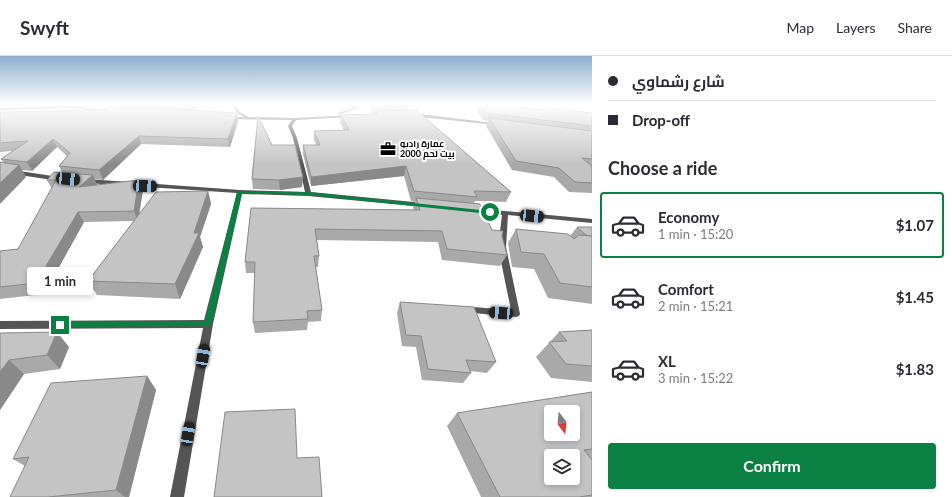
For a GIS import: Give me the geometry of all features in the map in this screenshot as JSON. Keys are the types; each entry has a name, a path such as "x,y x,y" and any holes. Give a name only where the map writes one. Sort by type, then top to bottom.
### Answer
{"street":[{"path":"291,125 290,126 295,138 308,194"},
{"path":"0,170 68,179"},
{"path":"83,181 240,192 308,194 434,206"},
{"path":"177,497 208,324 240,192"},
{"path":"465,210 592,221"},
{"path":"472,310 516,314 502,247 505,214"},
{"path":"0,325 208,324"}],"building":[{"path":"0,125 233,125 228,139 139,136 99,170 59,166 70,153 53,139 27,162 1,159 28,141 0,143"},
{"path":"257,125 262,125 272,145 295,145 303,177 279,180 252,179"},
{"path":"346,125 433,125 511,192 474,191 477,197 414,191 406,166 311,177 303,145 320,145 314,131 349,130"},
{"path":"493,125 541,125 592,131 592,159 582,158 592,166 592,183 575,182 559,168 516,161"},
{"path":"0,162 19,165 0,183"},
{"path":"54,172 93,175 79,187 139,180 134,211 78,212 36,283 0,287 0,251 18,249 56,180 47,180"},
{"path":"208,191 194,233 199,233 175,284 88,281 156,192"},
{"path":"416,198 480,204 492,230 503,231 502,236 507,255 447,249 442,231 315,229 319,256 314,256 322,310 307,311 308,319 253,322 255,262 245,262 251,208 420,210"},
{"path":"577,227 592,227 592,236 586,235"},
{"path":"516,229 568,234 574,239 579,235 592,236 592,287 560,283 544,254 521,252"},
{"path":"400,302 474,307 496,362 466,360 471,373 428,369 421,336 406,335"},
{"path":"592,330 592,366 566,364 549,342 567,341 559,332"},
{"path":"57,332 47,355 9,360 0,372 0,333"},
{"path":"147,376 116,490 48,497 10,497 29,457 13,459 51,383"},
{"path":"592,392 592,449 584,450 592,460 592,495 579,497 500,497 457,413"},
{"path":"295,409 297,458 319,457 322,497 214,497 225,412"}],"place":[{"name":"عمارة راديو بيت لحم 2000","path":"388,149"}],"route":[{"path":"60,325 208,324 240,192 308,194 490,212"}]}
